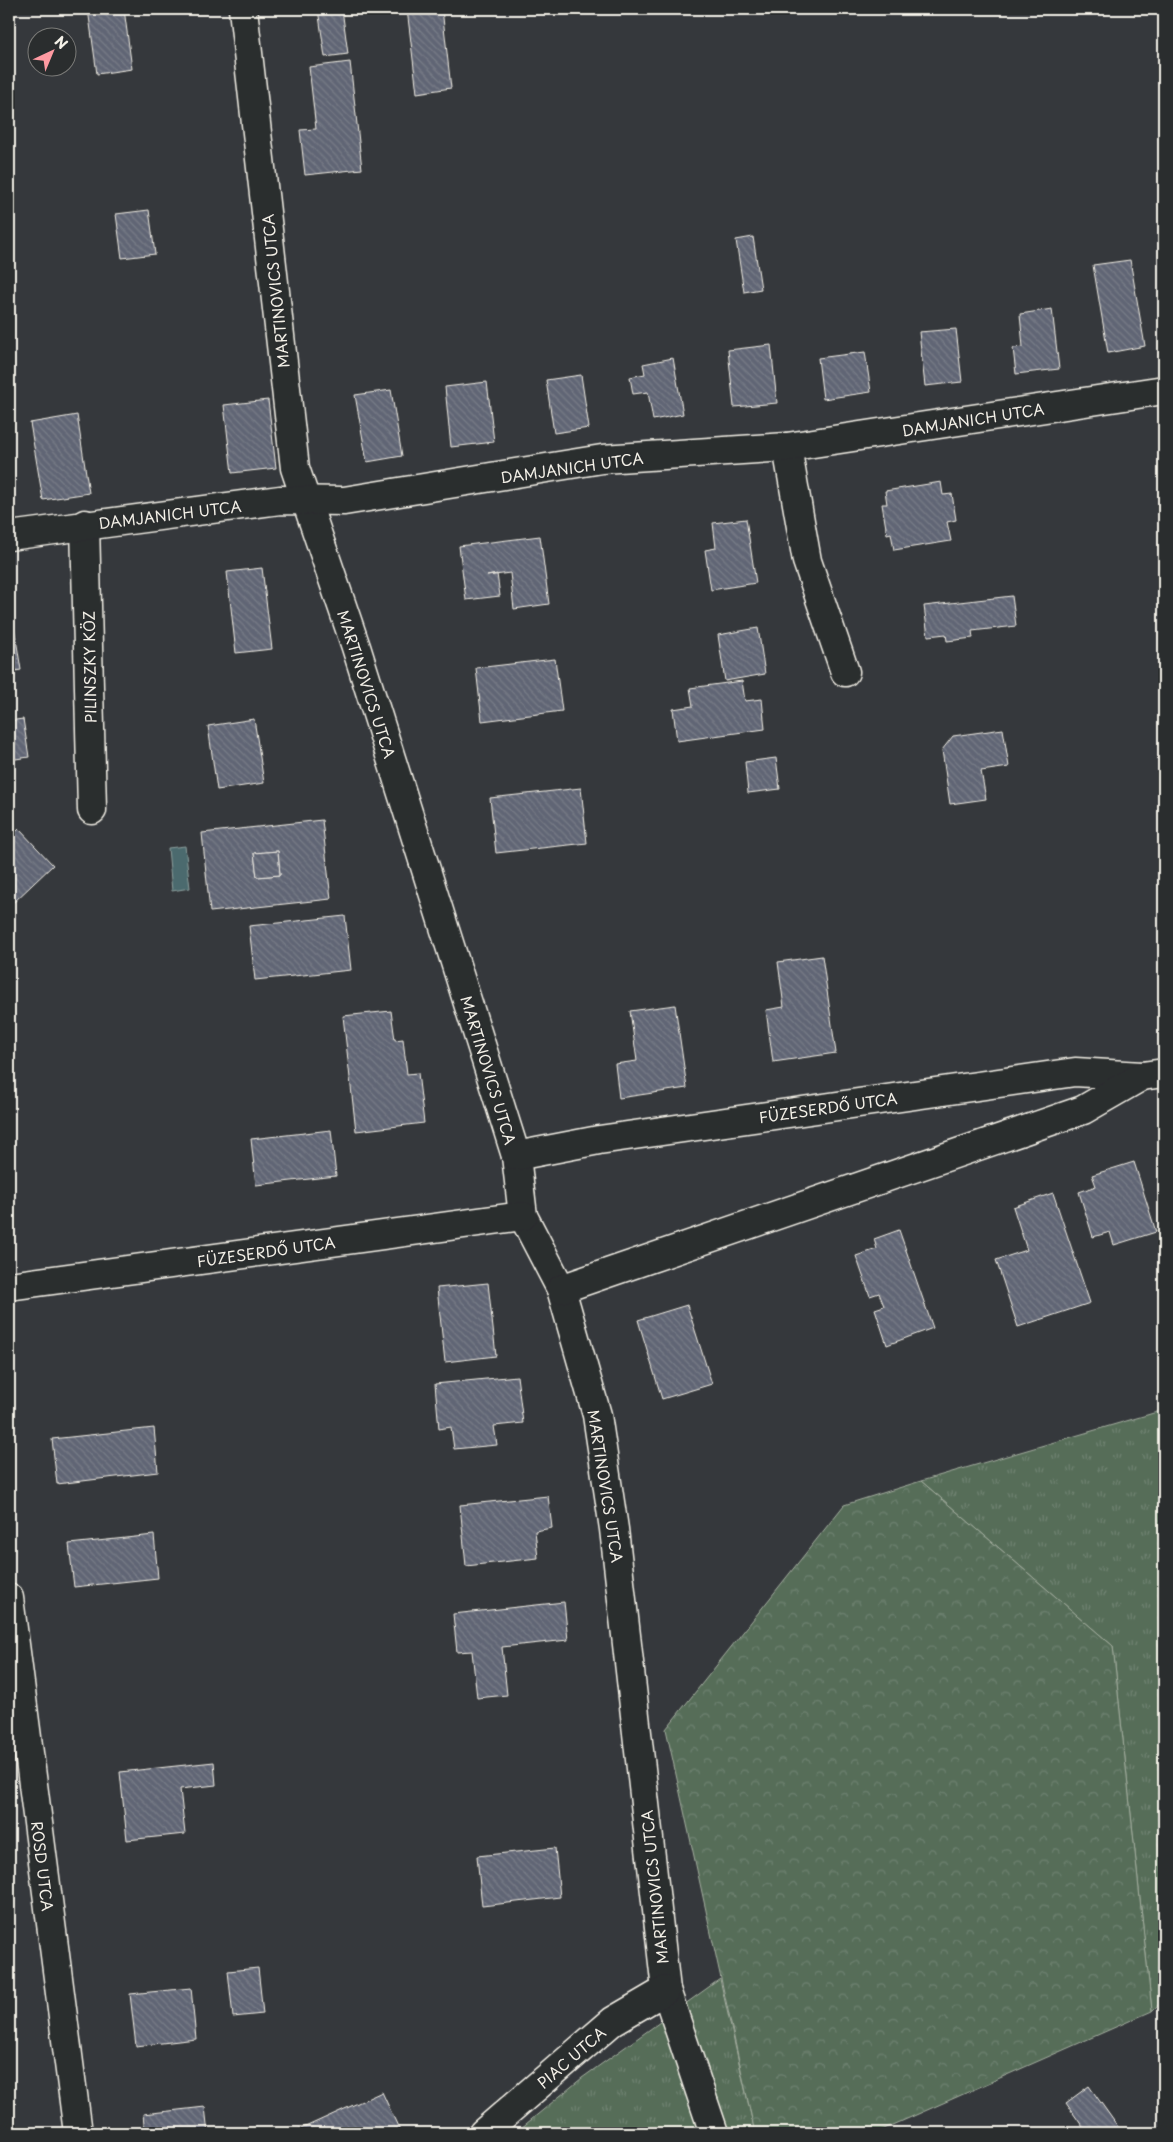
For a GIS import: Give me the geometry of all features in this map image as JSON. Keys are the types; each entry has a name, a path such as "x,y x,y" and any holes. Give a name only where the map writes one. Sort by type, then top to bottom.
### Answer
{"street":[{"name":"MARTINOVICS UTCA","path":"243,9 295,468 356,647 516,1156 523,1216 561,1289 597,1415 614,1529 666,1990 714,2133"},
{"name":"DAMJANICH UTCA","path":"9,536 85,524 280,500 344,501 602,460 787,447 1164,390"},
{"path":"787,447 807,561 845,672"},
{"name":"PILINSZKY KÖZ","path":"85,524 92,810"},
{"name":"FÜZESERDŐ UTCA","path":"516,1156 598,1140 1075,1072 1153,1075"},
{"name":"FÜZESERDŐ UTCA","path":"561,1289 1082,1110 1153,1075"},
{"name":"FÜZESERDŐ UTCA","path":"9,1286 523,1216"},
{"name":"ROSD UTCA","path":"9,1598 78,2133"},
{"name":"PIAC UTCA","path":"483,2133 613,2021 666,1990"}],"green space":[{"path":"1164,1410 1164,1999 1152,2011 1113,1646 921,1481"},
{"path":"921,1481 1113,1646 1152,2011 875,2133 755,2133 666,1729 844,1505"},
{"path":"720,1979 755,2133 515,2133 582,2078"}],"water":[{"path":"185,846 190,888 172,891 168,848"}],"building":[{"path":"88,9 124,9 132,69 97,74"},
{"path":"318,9 342,9 348,54 325,57"},
{"path":"407,9 442,9 451,88 417,93"},
{"path":"350,62 362,169 305,175 300,130 316,129 309,67"},
{"path":"149,210 155,254 122,258 116,214"},
{"path":"753,237 761,289 744,292 736,240"},
{"path":"1130,260 1145,346 1108,353 1093,265"},
{"path":"1052,309 1059,369 1016,374 1013,348 1023,347 1020,314"},
{"path":"956,329 962,382 925,386 919,332"},
{"path":"771,345 777,403 734,407 728,350"},
{"path":"865,352 871,392 823,399 818,358"},
{"path":"673,358 683,414 653,420 648,392 633,394 630,377 645,374 643,364"},
{"path":"581,375 589,428 554,433 546,380"},
{"path":"487,382 494,442 451,447 445,387"},
{"path":"391,390 402,456 367,462 355,395"},
{"path":"268,400 276,468 232,473 224,405"},
{"path":"77,415 89,493 43,500 30,423"},
{"path":"941,482 943,495 952,494 956,520 947,522 951,541 894,550 891,533 887,534 882,504 887,504 885,491"},
{"path":"746,519 756,583 711,590 705,550 716,548 713,523"},
{"path":"540,536 549,604 514,609 510,573 497,575 500,596 466,600 459,546"},
{"path":"262,568 272,649 236,653 227,572"},
{"path":"1012,596 1016,626 972,631 973,638 947,641 946,634 928,636 924,606"},
{"path":"12,614 21,670 9,672 9,615"},
{"path":"758,628 765,674 725,681 718,635"},
{"path":"555,659 562,711 482,721 476,668"},
{"path":"742,681 745,701 762,699 765,729 677,741 673,709 693,706 690,688"},
{"path":"23,719 29,757 9,760 9,721"},
{"path":"254,719 264,783 217,790 208,726"},
{"path":"1003,729 1009,767 981,771 986,799 950,804 942,750 953,736"},
{"path":"776,758 780,789 748,793 745,762"},
{"path":"581,788 587,843 496,853 490,798"},
{"path":"322,820 331,899 210,912 202,833","holes":["278,851 280,875 257,877 254,853"]},
{"path":"19,829 53,865 13,903 9,899 9,839"},
{"path":"278,851 280,875 257,877 254,853"},
{"path":"345,916 351,970 255,980 249,926"},
{"path":"822,956 836,1053 773,1062 766,1010 784,1007 778,962"},
{"path":"675,1005 687,1088 619,1098 615,1064 637,1061 630,1011"},
{"path":"391,1011 395,1040 403,1039 407,1074 418,1073 424,1123 356,1131 343,1016"},
{"path":"331,1130 336,1176 256,1185 251,1139"},
{"path":"1134,1162 1156,1232 1114,1245 1110,1232 1093,1237 1079,1192 1096,1186 1092,1175"},
{"path":"1053,1193 1090,1303 1018,1327 996,1260 1027,1250 1013,1207"},
{"path":"899,1230 933,1328 887,1345 875,1309 884,1306 879,1293 870,1296 856,1256 877,1249 874,1239"},
{"path":"488,1283 496,1356 445,1362 437,1288"},
{"path":"687,1305 712,1384 662,1399 638,1320"},
{"path":"517,1376 523,1423 494,1426 497,1445 454,1449 451,1427 439,1429 435,1384"},
{"path":"154,1428 158,1472 57,1484 52,1439"},
{"path":"548,1496 552,1528 535,1531 538,1558 466,1566 460,1505"},
{"path":"154,1535 158,1578 74,1587 69,1544"},
{"path":"564,1602 568,1640 502,1647 507,1695 477,1698 472,1651 457,1652 453,1614"},
{"path":"214,1762 216,1785 180,1789 185,1834 127,1840 120,1772"},
{"path":"555,1848 560,1897 482,1906 477,1856"},
{"path":"258,1968 263,2014 233,2017 228,1971"},
{"path":"191,1988 196,2039 136,2046 130,1994"},
{"path":"1089,2086 1121,2131 1118,2133 1087,2133 1066,2103"},
{"path":"382,2092 400,2131 394,2133 292,2133"},
{"path":"205,2107 208,2133 145,2133 143,2114"}]}
